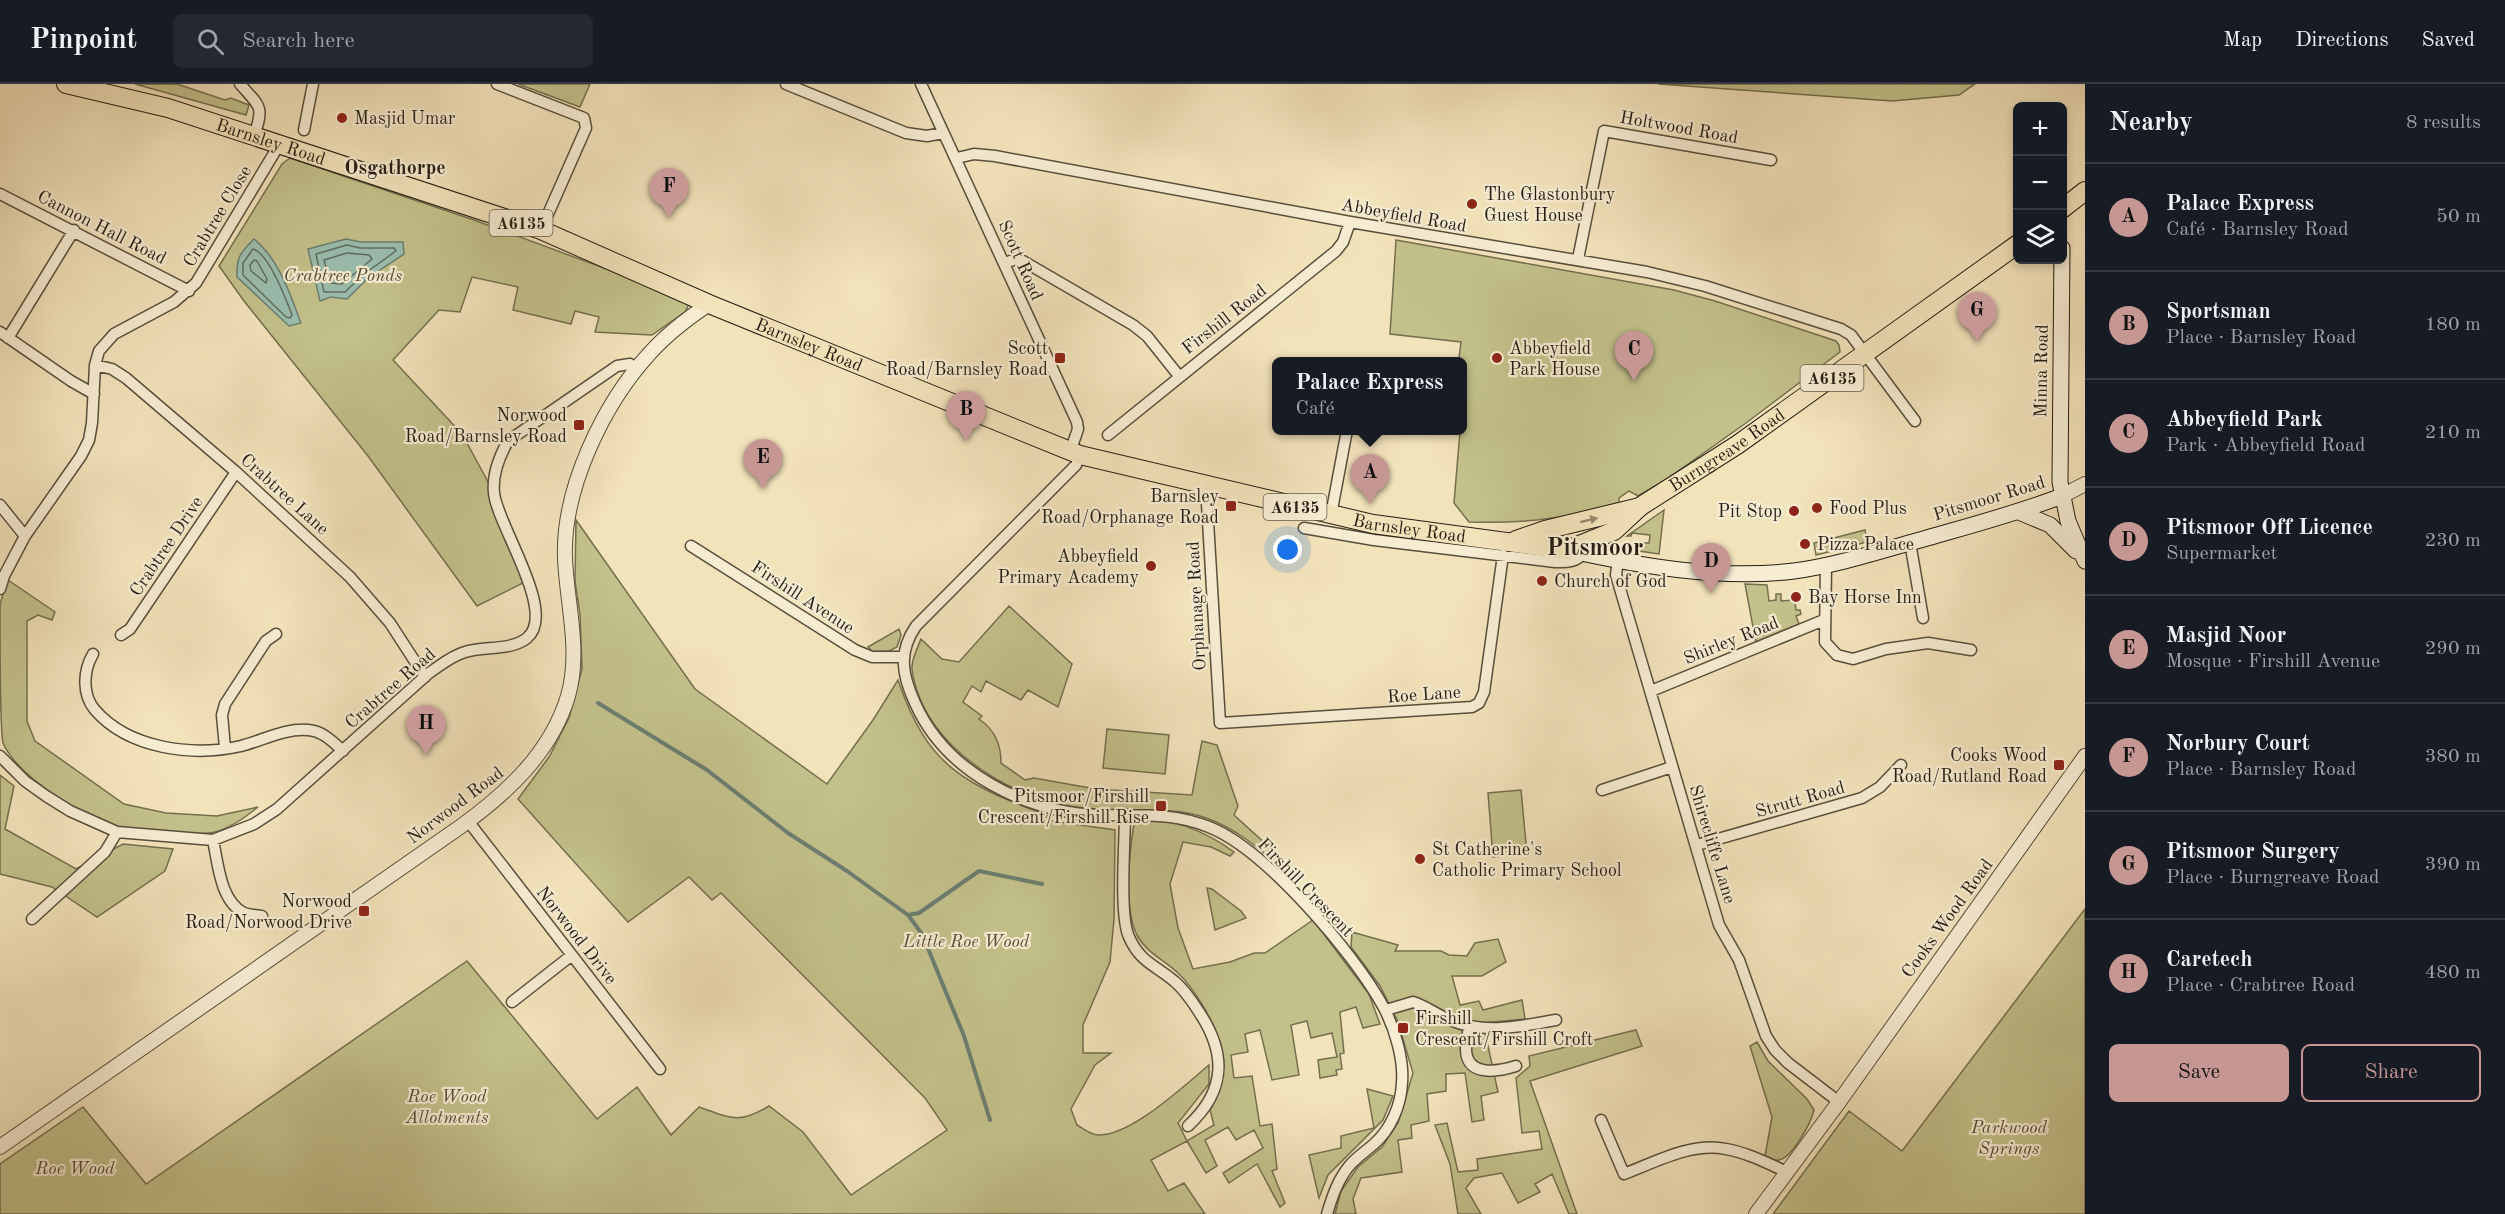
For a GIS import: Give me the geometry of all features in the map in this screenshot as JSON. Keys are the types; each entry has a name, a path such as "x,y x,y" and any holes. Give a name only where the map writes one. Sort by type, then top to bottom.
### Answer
{"main road":[{"name":"Barnsley Road","path":"66,84 168,108 540,230 709,304 1075,454 1211,488 1372,524 1507,548 1575,551"},
{"path":"2067,204 2085,191"},
{"name":"Burngreave Road","path":"1575,551 1614,531 1641,506 1737,445 2013,248"},
{"name":"Minna Road","path":"2062,264 2059,464 2062,496 2070,527 2084,559"},
{"name":"Pitsmoor Road","path":"1575,551 1618,560 1693,570 1746,573 1792,571 1826,565 2019,512 2062,496"},
{"name":"Burngreave Road","path":"1507,548 1545,530 1641,506"},
{"path":"2019,512 2050,525 2084,559"}],"street":[{"path":"240,84 260,107 261,114 254,137"},
{"path":"304,130 313,84"},
{"path":"497,84 584,118 586,122 586,128 540,230"},
{"path":"786,84 906,134 927,136 943,133"},
{"name":"Scott Road","path":"921,84 1077,422 1075,454"},
{"name":"Holtwood Road","path":"1578,259 1604,131 1771,160"},
{"name":"Crabtree Close","path":"0,589 4,576 25,536 81,456 88,440 95,365 99,351 114,334 174,302 196,284 279,145"},
{"name":"Abbeyfield Road","path":"957,158 974,154 995,156 1350,222 1578,259 1705,286 1841,329 1851,335 1915,420"},
{"name":"Cannon Hall Road","path":"0,194 189,291"},
{"name":"Firshill Road","path":"1108,435 1336,251 1344,242 1350,222"},
{"path":"74,230 4,335 94,394"},
{"path":"1005,263 1016,259 1023,261 1133,326 1147,336 1179,376"},
{"name":"Norwood Road","path":"0,1147 468,821 518,780 535,758 558,719 568,696 573,671 565,556 574,488 602,422 638,369 666,336 709,304"},
{"name":"Crabtree Road","path":"0,756 25,781 46,796 70,811 117,832 213,840 254,824 277,808 425,677 450,658 465,651 518,643 527,638 535,628 536,615 524,567 497,509 493,491 499,457 508,441 617,366 630,364 638,369"},
{"name":"Crabtree Lane","path":"95,365 112,369 126,378 236,472 371,598 425,677"},
{"path":"1331,515 1346,435"},
{"name":"Firshill Crescent","path":"1075,454 1076,465 916,626 907,639 904,657 907,683 920,716 933,736 961,766 1024,800 1076,813 1160,814 1190,820 1225,834 1250,850 1334,938 1367,979 1386,1010 1397,1043 1402,1082 1399,1100 1386,1132 1349,1166 1340,1180 1327,1214"},
{"name":"Crabtree Drive","path":"121,635 130,629 236,472"},
{"name":"Pitsmoor Road","path":"2062,496 2085,484"},
{"name":"Orphanage Road","path":"1211,488 1207,504 1215,620 1214,656 1220,723"},
{"path":"0,505 25,536"},
{"path":"1304,528 1374,540 1507,548"},
{"path":"1910,542 1923,618"},
{"name":"Firshill Avenue","path":"691,546 855,650 872,657 904,657"},
{"name":"Roe Lane","path":"1220,723 1472,707 1479,703 1484,692 1507,548"},
{"name":"Shirecliffe Lane","path":"1618,560 1616,575 1719,925 1739,960 1766,1036 1788,1064 1839,1101"},
{"path":"1826,565 1825,642 1837,655 1853,659 1886,649 1918,643 1971,650"},
{"name":"Shirley Road","path":"1651,691 1824,620"},
{"path":"225,748 222,728 225,704 266,640 276,634"},
{"path":"93,654 85,677 86,691 92,707 104,720 121,732 159,746 203,750 225,748 284,732 308,730 318,732 343,751"},
{"name":"Cooks Wood Road","path":"1756,1214 2085,756"},
{"name":"Strutt Road","path":"1697,845 1862,798 1880,787 1901,765"},
{"path":"1602,790 1672,767"},
{"path":"1125,814 1124,917 1128,934 1136,950 1146,962 1173,980 1185,992 1206,1022 1215,1043 1219,1062 1213,1096 1188,1126"},
{"name":"Norwood Drive","path":"468,821 660,1069"},
{"path":"32,919 105,852 117,832"},
{"path":"213,840 228,896 243,913 262,916"},
{"path":"512,1002 572,955"},
{"path":"1386,1010 1413,1002 1469,1027 1492,1030 1556,1020"},
{"path":"1469,1027 1466,1052 1474,1065 1484,1071 1497,1072 1516,1066"},
{"path":"1601,1120 1624,1174 1670,1156 1713,1148 1743,1153 1787,1172"}],"green space":[{"path":"135,84 177,84 225,100 231,98 249,105 246,115"},
{"path":"518,84 590,84 580,107"},
{"path":"1658,84 1975,84 1959,95 1892,101"},
{"name":"Crabtree Ponds","path":"290,158 474,220 685,298 689,304 685,312 652,335 595,332 599,317 575,311 571,324 513,310 518,287 472,277 460,312 439,310 393,360 462,434 493,491 527,581 477,606 368,456 244,301 219,266 282,164"},
{"path":"1396,240 1674,290 1715,301 1836,341 1840,352 1746,423 1664,481 1638,496 1629,491 1619,498 1619,504 1563,516 1527,521 1469,522 1454,503 1460,435 1467,435 1467,357 1459,357 1461,342 1390,334"},
{"path":"1664,510 1659,554 1639,551 1640,543 1649,543 1650,535 1632,533 1631,536 1627,536"},
{"path":"576,520 695,689 827,784 873,720 898,680 910,710 937,754 972,782 994,794 1048,816 1045,820 1115,830 1114,919 1110,962 1083,1025 1083,1053 1111,1053 1095,1065 1071,1109 1077,1125 1093,1134 1106,1134 1121,1130 1154,1110 1209,1065 1209,1084 1178,1123 1187,1141 1151,1160 1168,1191 1184,1183 1205,1214 0,1214 0,1164 83,1107 146,1184 467,961 597,1119 637,1087 671,1135 699,1107 727,1117 742,1118 769,1106 803,1132 851,1195 947,1130 925,1098 721,893 712,900 689,877 628,922 518,799 549,757 569,718 582,669 580,614 575,581"},
{"path":"1865,530 1867,542 1816,555 1814,543"},
{"path":"8,580 55,612 52,620 38,615 27,621 27,721 35,741 124,804 166,813 217,816 258,807 238,822 215,832 182,833 127,829 88,815 37,782 11,756 3,743 0,606"},
{"path":"1745,584 1767,585 1769,601 1776,600 1776,594 1781,594 1781,601 1795,600 1796,610 1800,610 1801,614 1796,616 1799,624 1756,643"},
{"path":"1009,606 1072,664 1058,707 1028,690 1021,700 986,681 981,692 972,686 963,702 982,716 979,719 993,733 1000,750 1001,763 1025,780 1034,778 1096,789 1192,795 1202,741 1217,745 1238,806 1234,815 1287,863 1281,868 1237,833 1217,822 1192,814 1164,811 1093,810 1064,806 1035,797 978,768 954,747 934,724 920,698 912,669 915,654 921,639 942,659 959,662"},
{"path":"899,629 901,635 897,647 889,651 873,652 868,647"},
{"path":"1107,729 1169,735 1165,774 1103,768"},
{"path":"0,775 14,786 5,829 76,869 123,844 173,849 165,871 97,917 52,887 0,874"},
{"path":"1521,790 1527,854 1493,857 1488,793"},
{"path":"1145,820 1172,822 1186,826 1213,838 1234,852 1230,856 1211,847 1183,842 1170,884 1178,928 1193,969 1230,962 1254,953 1265,953 1313,920 1369,994 1380,1024 1363,1028 1356,1007 1340,1012 1344,1053 1340,1054 1342,1069 1336,1070 1337,1075 1320,1078 1318,1060 1337,1057 1332,1033 1311,1038 1307,1021 1291,1025 1299,1075 1272,1080 1260,1030 1245,1034 1248,1052 1231,1055 1234,1078 1252,1076 1260,1126 1272,1124 1277,1169 1272,1171 1285,1203 1280,1207 1257,1164 1229,1183 1223,1173 1263,1148 1254,1130 1236,1140 1228,1127 1205,1140 1217,1166 1206,1173 1187,1141 1214,1125 1210,1110 1221,1084 1224,1060 1213,1024 1194,992 1179,974 1142,943 1133,926 1128,882 1130,850 1134,824"},
{"path":"1207,888 1212,889 1241,911 1246,918 1215,930"},
{"name":"Parkwood Springs","path":"2085,909 2085,1214 1773,1214 1849,1111 1902,1151"},
{"path":"1352,932 1398,945 1395,951 1441,951 1449,955 1467,956 1475,943 1498,939 1506,962 1482,976 1452,976 1460,1005 1479,1001 1483,1010 1522,1000 1525,1019 1483,1023 1498,1092 1481,1096 1484,1120 1472,1122 1465,1073 1446,1074 1446,1091 1427,1094 1429,1121 1411,1125 1412,1138 1398,1140 1402,1172 1361,1178 1353,1199 1356,1214 1335,1214 1341,1191 1358,1167 1382,1147 1398,1123 1413,1073 1398,1022 1380,986 1351,947"},
{"path":"1636,1030 1642,1046 1530,1081 1577,1214 1569,1214 1552,1174 1535,1184 1540,1192 1518,1203 1502,1173 1474,1178 1466,1188 1481,1214 1458,1214 1450,1164 1435,1125 1447,1123 1458,1172 1478,1170 1477,1159 1542,1149 1539,1131 1522,1133 1516,1078 1530,1066 1529,1056"},
{"path":"1757,1042 1768,1061 1807,1099 1814,1110 1795,1147 1779,1160 1765,1156 1772,1117 1750,1046"},
{"path":"1367,1089 1393,1096 1383,1120 1328,1175 1319,1198 1309,1155 1341,1148 1341,1136 1374,1128"}],"water":[{"path":"254,239 263,247 277,267 301,323 289,326 237,277 240,256"},
{"path":"346,239 361,242 403,242 404,254 368,278 347,299 331,297 320,301 308,249"}],"waterway":[{"path":"598,703 707,770 788,833 847,871 908,915 922,934 964,1036 990,1120"},
{"path":"908,915 919,913 979,871 1042,884"}],"place":[{"name":"Masjid Umar","path":"342,118"},
{"name":"The Glastonbury Guest House","path":"1472,204"},
{"name":"Norbury Court","path":"669,218"},
{"name":"Pitsmoor Surgery","path":"1977,342"},
{"name":"Scott Road/Barnsley Road","path":"1060,358"},
{"name":"Abbeyfield Park House","path":"1497,358"},
{"name":"Abbeyfield Park","path":"1634,381"},
{"name":"Norwood Road/Barnsley Road","path":"579,425"},
{"name":"Sportsman","path":"966,441"},
{"name":"Masjid Noor","path":"763,489"},
{"name":"Palace Express","path":"1370,504"},
{"name":"Barnsley Road/Orphanage Road","path":"1231,506"},
{"name":"Food Plus","path":"1817,508"},
{"name":"Pit Stop","path":"1794,511"},
{"name":"Pizza Palace","path":"1805,544"},
{"name":"Abbeyfield Primary Academy","path":"1151,566"},
{"name":"Church of God","path":"1542,581"},
{"name":"Pitsmoor Off Licence","path":"1711,593"},
{"name":"Bay Horse Inn","path":"1796,597"},
{"name":"Caretech","path":"426,755"},
{"name":"Cooks Wood Road/Rutland Road","path":"2059,765"},
{"name":"Pitsmoor/Firshill Crescent/Firshill Rise","path":"1161,806"},
{"name":"St Catherine's Catholic Primary School","path":"1420,859"},
{"name":"Norwood Road/Norwood Drive","path":"364,911"},
{"name":"Firshill Crescent/Firshill Croft","path":"1403,1028"}],"district":[{"name":"Osgathorpe","path":"395,167"},
{"name":"Pitsmoor","path":"1595,547"}],"park label":[{"name":"Little Roe Wood","path":"966,941"},
{"name":"Roe Wood Allotments","path":"447,1106"},
{"name":"Roe Wood","path":"75,1168"}]}
